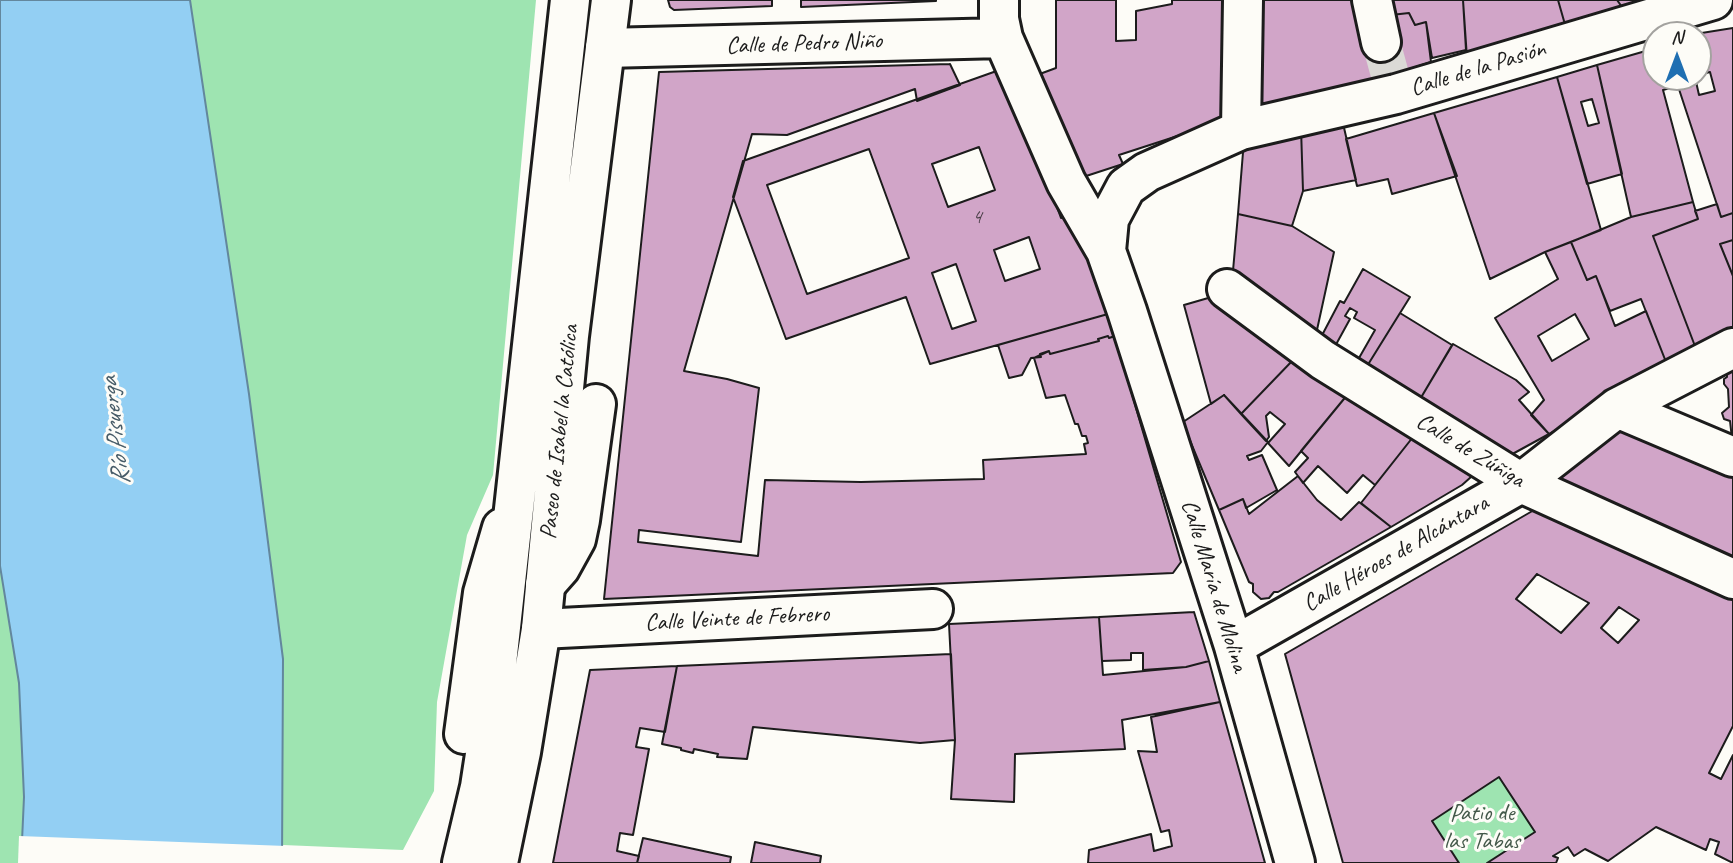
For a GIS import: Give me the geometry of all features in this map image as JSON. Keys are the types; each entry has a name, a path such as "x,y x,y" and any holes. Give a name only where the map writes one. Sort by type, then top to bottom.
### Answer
{"street":[{"name":"Paseo de Isabel la Católica","path":"462,863 480,787 490,722 570,0"},
{"name":"Paseo de Isabel la Católica","path":"498,863 521,752 541,629 569,336 611,0"},
{"name":"Calle María de Molina","path":"999,0 1003,38 1066,183 1106,251 1127,311 1234,646 1295,863"},
{"path":"1241,130 1243,0"},
{"path":"1372,0 1389,70"},
{"name":"Calle de la Pasión","path":"1106,251 1109,219 1126,187 1147,172 1241,130 1389,70 1698,2"},
{"name":"Calle de Pedro Niño","path":"605,48 1003,38"},
{"name":"Calle de Zúñiga","path":"1227,289 1323,360 1521,483 1733,579"},
{"name":"Calle Héroes de Alcántara","path":"1234,646 1521,483 1616,408 1733,348"},
{"path":"545,585 560,568 576,539 596,404"},
{"path":"1616,408 1733,457"},
{"path":"464,734 483,593 506,515 517,495"},
{"name":"Calle Veinte de Febrero","path":"541,629 933,609"}],"green space":[{"path":"190,0 536,0 493,475 467,535 437,702 434,791 403,850 283,845 283,659 249,394"},
{"path":"0,566 19,683 24,797 21,863 0,863"},
{"name":"Patio de las Tabas","path":"1499,777 1535,832 1487,863 1459,863 1432,821"}],"water":[{"name":"Río Pisuerga","path":"0,0 190,0 249,394 283,659 282,863 21,863 24,797 19,683 0,566"}],"pier":[{"path":"19,836 286,846 286,863 18,863"}],"building":[{"path":"668,0 772,0 772,6 674,10"},
{"path":"801,0 936,0 936,1 801,7"},
{"path":"1056,0 1116,0 1116,41 1136,40 1136,11 1172,4 1172,0 1233,0 1233,118 1119,155 1123,164 1080,178 1037,75 1056,68"},
{"path":"1254,0 1353,0 1366,46 1391,15 1409,13 1415,25 1426,22 1431,62 1376,80 1252,112"},
{"path":"1389,0 1463,0 1466,50 1432,58 1426,22 1415,25 1409,13 1391,15"},
{"path":"1463,0 1558,0 1566,28 1467,58"},
{"path":"1558,0 1617,0 1622,7 1566,28"},
{"path":"1617,0 1643,0 1622,7"},
{"path":"1733,28 1733,213 1721,217 1680,91 1698,91 1699,95 1715,91 1712,80 1712,31"},
{"path":"1642,52 1642,91 1663,91 1693,202 1631,217 1597,65"},
{"path":"950,64 960,85 917,101 915,89 787,135 752,134 684,371 759,388 741,542 639,530 638,542 758,556 765,480 861,482 984,479 983,460 1086,454 1086,436 1082,436 1078,424 1075,424 1065,395 1046,398 1034,358 1049,351 1050,354 1115,336 1181,562 1173,573 604,599 659,72"},
{"path":"1597,65 1622,174 1587,184 1557,77","holes":["1592,99 1599,123 1588,126 1581,102"]},
{"path":"1005,68 1061,218 1073,215 1108,314 930,364 906,297 786,339 733,197 743,161","holes":["979,147 995,190 948,207 932,164","869,149 909,258 807,294 767,185","1029,237 1040,269 1005,281 994,250","956,264 976,321 952,329 932,273"]},
{"path":"1557,77 1601,230 1545,252 1490,279 1434,113"},
{"path":"1434,113 1457,176 1392,194 1388,179 1357,186 1346,139"},
{"path":"1342,119 1356,180 1303,191 1301,128"},
{"path":"1301,128 1303,191 1292,226 1238,214 1244,140"},
{"path":"1693,202 1698,219 1653,236 1698,354 1668,367 1641,299 1610,311 1596,276 1587,280 1571,242 1631,217"},
{"path":"1717,204 1721,217 1733,213 1733,240 1720,244 1733,276 1733,340 1698,354 1653,236 1698,219 1695,211"},
{"path":"1238,214 1292,226 1334,252 1315,339 1232,282"},
{"path":"1733,240 1733,276 1720,244"},
{"path":"1571,242 1587,280 1596,276 1615,326 1646,311 1668,367 1654,372 1549,434 1531,415 1544,400 1495,318 1558,279 1545,252","holes":["1575,314 1589,339 1552,361 1538,336"]},
{"path":"1363,269 1410,297 1364,371 1355,365 1375,330 1354,318 1357,312 1350,308 1345,316 1350,319 1333,350 1319,341 1340,301 1344,303"},
{"path":"1222,294 1294,359 1241,414 1224,395 1211,404 1184,305"},
{"path":"1400,313 1452,345 1416,406 1364,371"},
{"path":"1108,314 1115,336 1050,354 1049,351 1040,354 1041,357 1031,358 1022,375 1009,378 998,345"},
{"path":"1453,344 1516,380 1529,392 1519,400 1549,434 1507,457 1416,406"},
{"path":"1733,357 1733,448 1730,421 1724,419 1722,413 1729,407 1728,389 1724,384 1727,377 1726,359"},
{"path":"1294,359 1348,394 1289,466 1268,443 1285,424 1270,412 1266,416 1269,437 1266,441 1241,414"},
{"path":"1348,394 1413,437 1375,485 1363,475 1347,493 1318,466 1303,483 1295,472 1308,458 1301,451"},
{"path":"1224,395 1268,442 1261,451 1247,456 1249,460 1262,455 1277,490 1246,508 1243,499 1219,510 1183,424"},
{"path":"1621,418 1733,464 1733,565 1554,482"},
{"path":"1413,437 1471,473 1471,477 1391,527 1361,503"},
{"path":"1298,476 1317,500 1341,520 1359,502 1391,527 1274,592 1269,598 1261,599 1253,592 1253,584 1249,582 1219,510 1243,499 1249,514"},
{"path":"1541,506 1733,590 1733,726 1709,773 1721,779 1733,755 1733,863 1715,854 1719,842 1710,839 1706,850 1656,827 1608,861 1585,849 1574,856 1568,847 1553,856 1558,858 1556,863 1487,863 1535,832 1499,777 1432,821 1459,863 1343,863 1285,654","holes":["1537,574 1589,603 1561,633 1516,599","1619,607 1639,620 1618,643 1601,628"]},
{"path":"1194,612 1209,661 1186,667 1143,670 1143,653 1131,653 1131,660 1102,661 1099,617"},
{"path":"1099,617 1103,675 1186,667 1209,661 1220,702 1122,720 1125,749 1015,754 1014,802 951,799 955,740 949,624"},
{"path":"951,654 955,740 920,743 753,727 747,759 717,757 718,754 694,749 693,753 662,744 677,666"},
{"path":"677,666 665,732 640,728 636,747 649,749 633,835 620,833 617,851 639,856 637,863 553,863 590,670"},
{"path":"1220,702 1265,863 1088,863 1089,850 1151,834 1154,851 1172,846 1169,830 1161,832 1138,751 1157,752 1151,717"},
{"path":"643,838 731,857 730,863 637,863"},
{"path":"755,842 821,856 820,863 751,863"}],"tunnel":[{"path":"1381,42 1390,75"}]}
